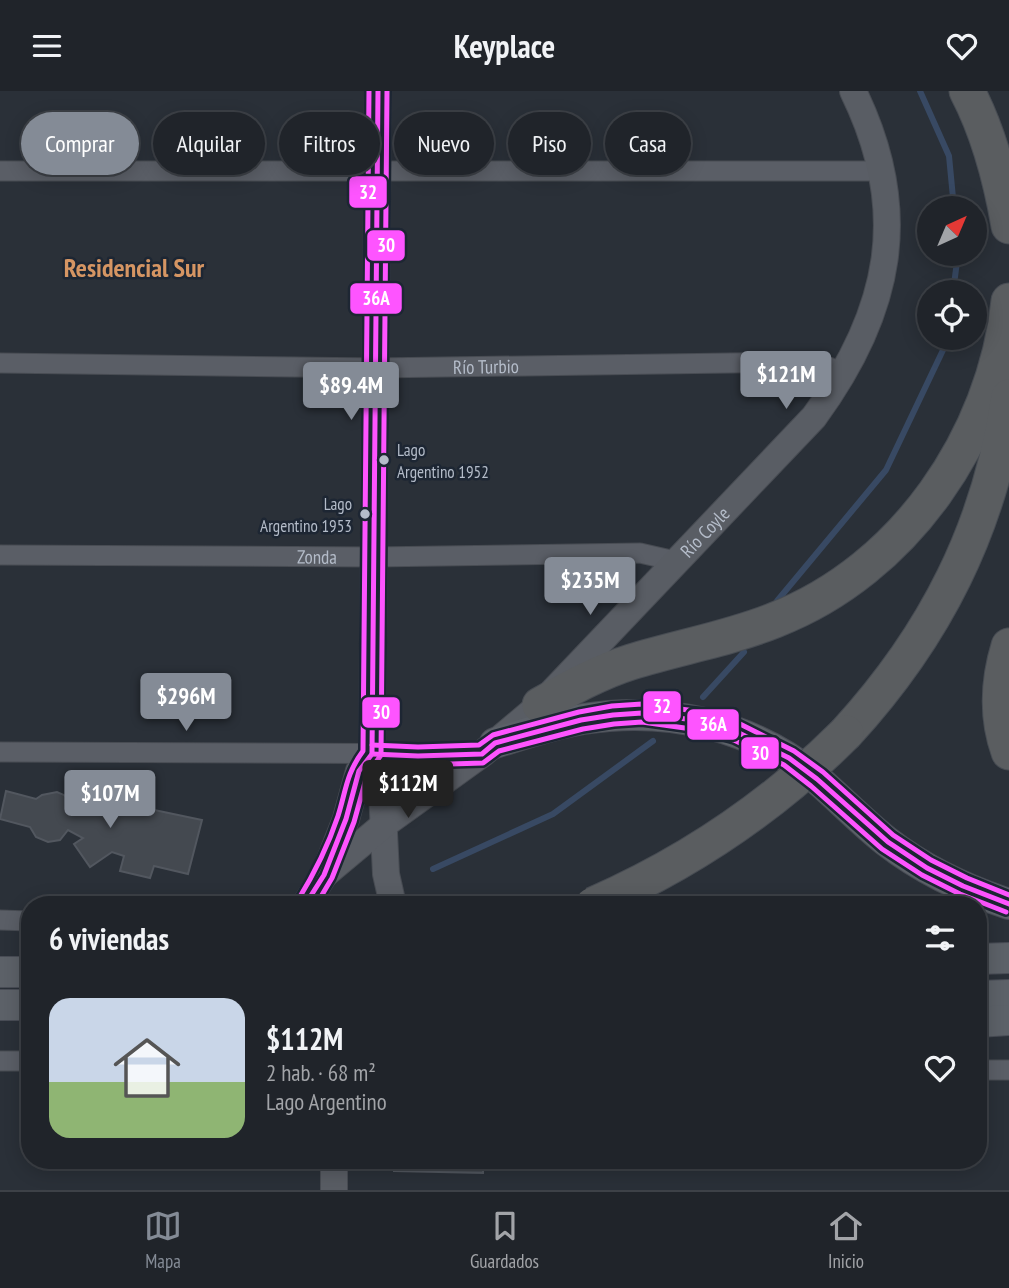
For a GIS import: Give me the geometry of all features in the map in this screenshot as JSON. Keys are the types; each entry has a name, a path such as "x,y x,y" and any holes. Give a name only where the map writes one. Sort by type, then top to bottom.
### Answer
{"highway":[{"path":"967,91 978,111 991,149 1003,188 1009,226"},
{"path":"540,705 579,684 630,662 712,642 778,619 856,574 920,513 956,463 981,411 991,382 1000,351 1009,300"},
{"path":"612,896 658,874 723,836 787,788 845,733 905,661 946,596 981,517 1004,429 1009,397"},
{"path":"1009,646 1000,688 1000,712 1009,752"}],"main road":[{"path":"489,748 581,720 642,713 701,721 737,732 789,758 817,779 888,842 927,868 1009,904"},
{"path":"987,959 1009,958"},
{"path":"0,972 21,972"},
{"path":"987,996 1009,995"},
{"path":"0,1005 21,1005"},
{"path":"987,1021 1009,1020"}],"street":[{"path":"378,91 378,112"},
{"name":"Río Coyle","path":"324,875 384,824 489,748 540,705 814,417 845,373 859,345 880,285 887,250 888,216 881,171 869,128 853,91"},
{"path":"0,171 279,172"},
{"path":"380,173 881,171"},
{"path":"379,175 372,754 381,771 386,874 391,896"},
{"name":"Río Turbio","path":"0,363 376,368 803,362 820,364 845,373"},
{"name":"Zonda","path":"0,555 373,558 640,553 675,561"},
{"path":"0,752 418,756 489,748"},
{"path":"311,896 324,875 346,819 359,771 372,754"},
{"path":"0,920 21,921"},
{"path":"0,1061 21,1061"},
{"path":"987,1070 1009,1070"},
{"path":"334,1169 334,1190"}],"building":[{"path":"6,791 36,799 57,792 75,805 78,794 202,820 188,874 154,866 150,878 120,871 124,856 112,852 90,867 74,844 83,838 68,830 60,840 48,842 36,837 30,827 0,819"},
{"path":"483,1169 483,1173 394,1171"}],"waterway":[{"path":"920,91 949,156 953,196"},
{"path":"955,280 956,266"},
{"path":"777,601 886,470 943,350"},
{"path":"703,697 744,652"},
{"path":"433,869 553,814 653,741"}],"transit line":[{"name":"32","path":"300,896 325,849 350,775 363,751 369,91"},
{"name":"36A","path":"311,896 324,875 346,819 359,771 372,754 378,91"},
{"name":"30","path":"321,896 332,878 354,822 367,775 381,755 387,91"},
{"name":"32","path":"372,745 479,745 493,735 612,706 642,704 703,712 740,724 794,751 823,772 893,835 931,860 1009,895"},
{"name":"36A","path":"372,754 482,754 495,743 581,720 613,715 642,713 701,721 737,732 789,758 817,779 888,842 927,868 1009,904"},
{"name":"30","path":"372,763 483,763 499,751 583,729 614,724 642,722 699,730 734,740 784,765 882,849 922,875 965,896"},
{"name":"30","path":"987,905 1006,912"}],"place":[{"name":"Lago Argentino 1952","path":"384,460"},
{"name":"Lago Argentino 1953","path":"365,514"}],"district":[{"name":"Residencial Sur","path":"134,267"}]}
